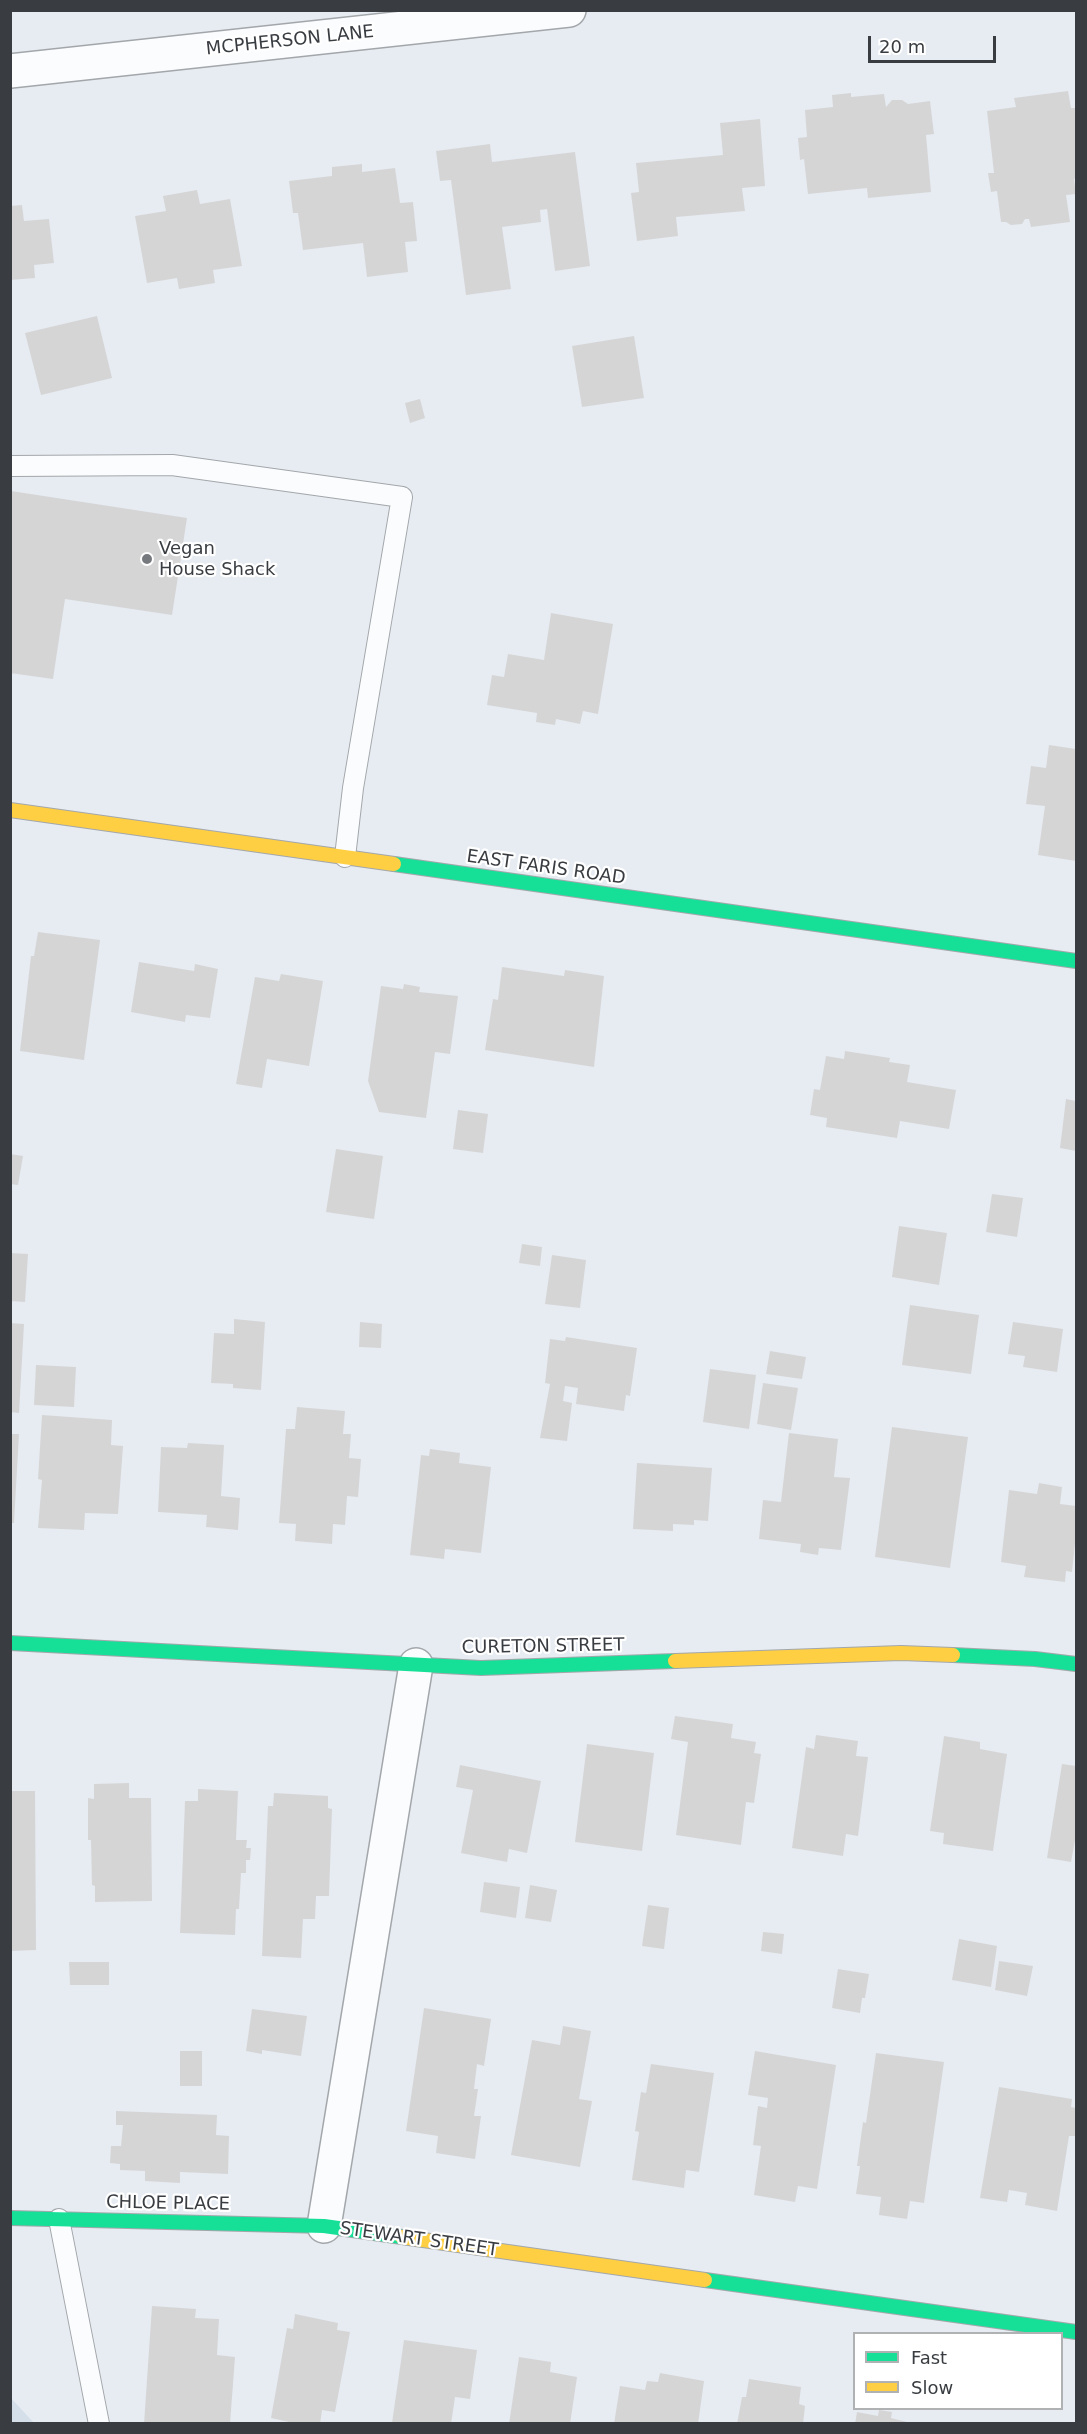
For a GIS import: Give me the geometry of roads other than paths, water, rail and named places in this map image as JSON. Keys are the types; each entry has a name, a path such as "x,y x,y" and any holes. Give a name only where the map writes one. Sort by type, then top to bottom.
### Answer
{"street":[{"name":"MCPHERSON LANE","path":"10,71 569,10"},
{"name":"EAST FARIS ROAD","path":"10,810 1077,961"},
{"name":"CURETON STREET","path":"10,1643 481,1668 901,1653 1035,1659 1077,1664"},
{"name":"STEWART STREET","path":"416,1665 324,2226 1077,2332"},
{"name":"CHLOE PLACE","path":"10,2218 324,2226"}],"lane":[{"path":"10,466 172,465 402,496 353,788 345,857"},
{"path":"59,2219 99,2424"}],"place":[{"name":"Vegan House Shack","path":"147,559"}]}
